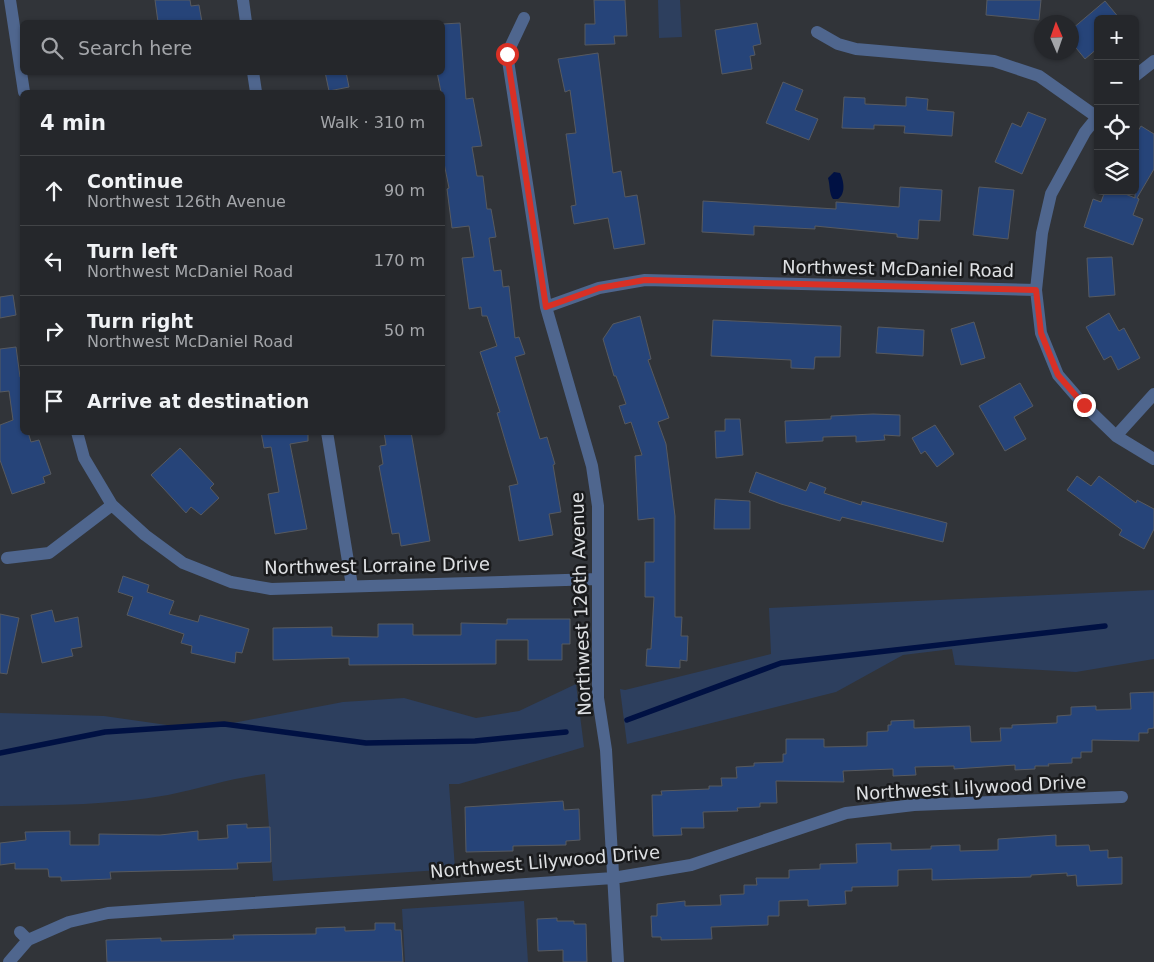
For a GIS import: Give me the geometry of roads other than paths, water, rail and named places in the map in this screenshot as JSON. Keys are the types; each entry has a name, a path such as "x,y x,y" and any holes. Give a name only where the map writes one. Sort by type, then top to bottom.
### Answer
{"street":[{"path":"10,0 20,55"},
{"path":"243,0 246,20"},
{"name":"Northwest 126th Avenue","path":"524,18 507,54 546,307 592,466 598,506 598,698 606,750 618,962"},
{"path":"817,32 838,44 856,49 994,61 1014,66 1038,76 1094,113"},
{"path":"1139,73 1154,61"},
{"path":"22,75 24,90"},
{"path":"253,75 256,90"},
{"path":"1036,290 1042,233 1051,194 1085,132 1094,121"},
{"name":"Northwest McDaniel Road","path":"546,307 599,288 645,280 1036,290 1041,333 1058,375 1116,436 1154,459"},
{"path":"1116,436 1154,394"},
{"name":"Northwest Lorraine Drive","path":"78,435 84,458 112,505 145,536 183,563 231,582 271,589 598,579"},
{"path":"327,435 352,586"},
{"path":"7,558 49,553 112,505"},
{"name":"Northwest Lilywood Drive","path":"9,962 24,936 69,922 108,913 613,878 692,866 846,813 914,805 1122,797"}],"waterway":[{"path":"627,720 781,663 1105,626"},
{"path":"0,753 105,732 224,724 366,743 475,741 566,732"}]}
